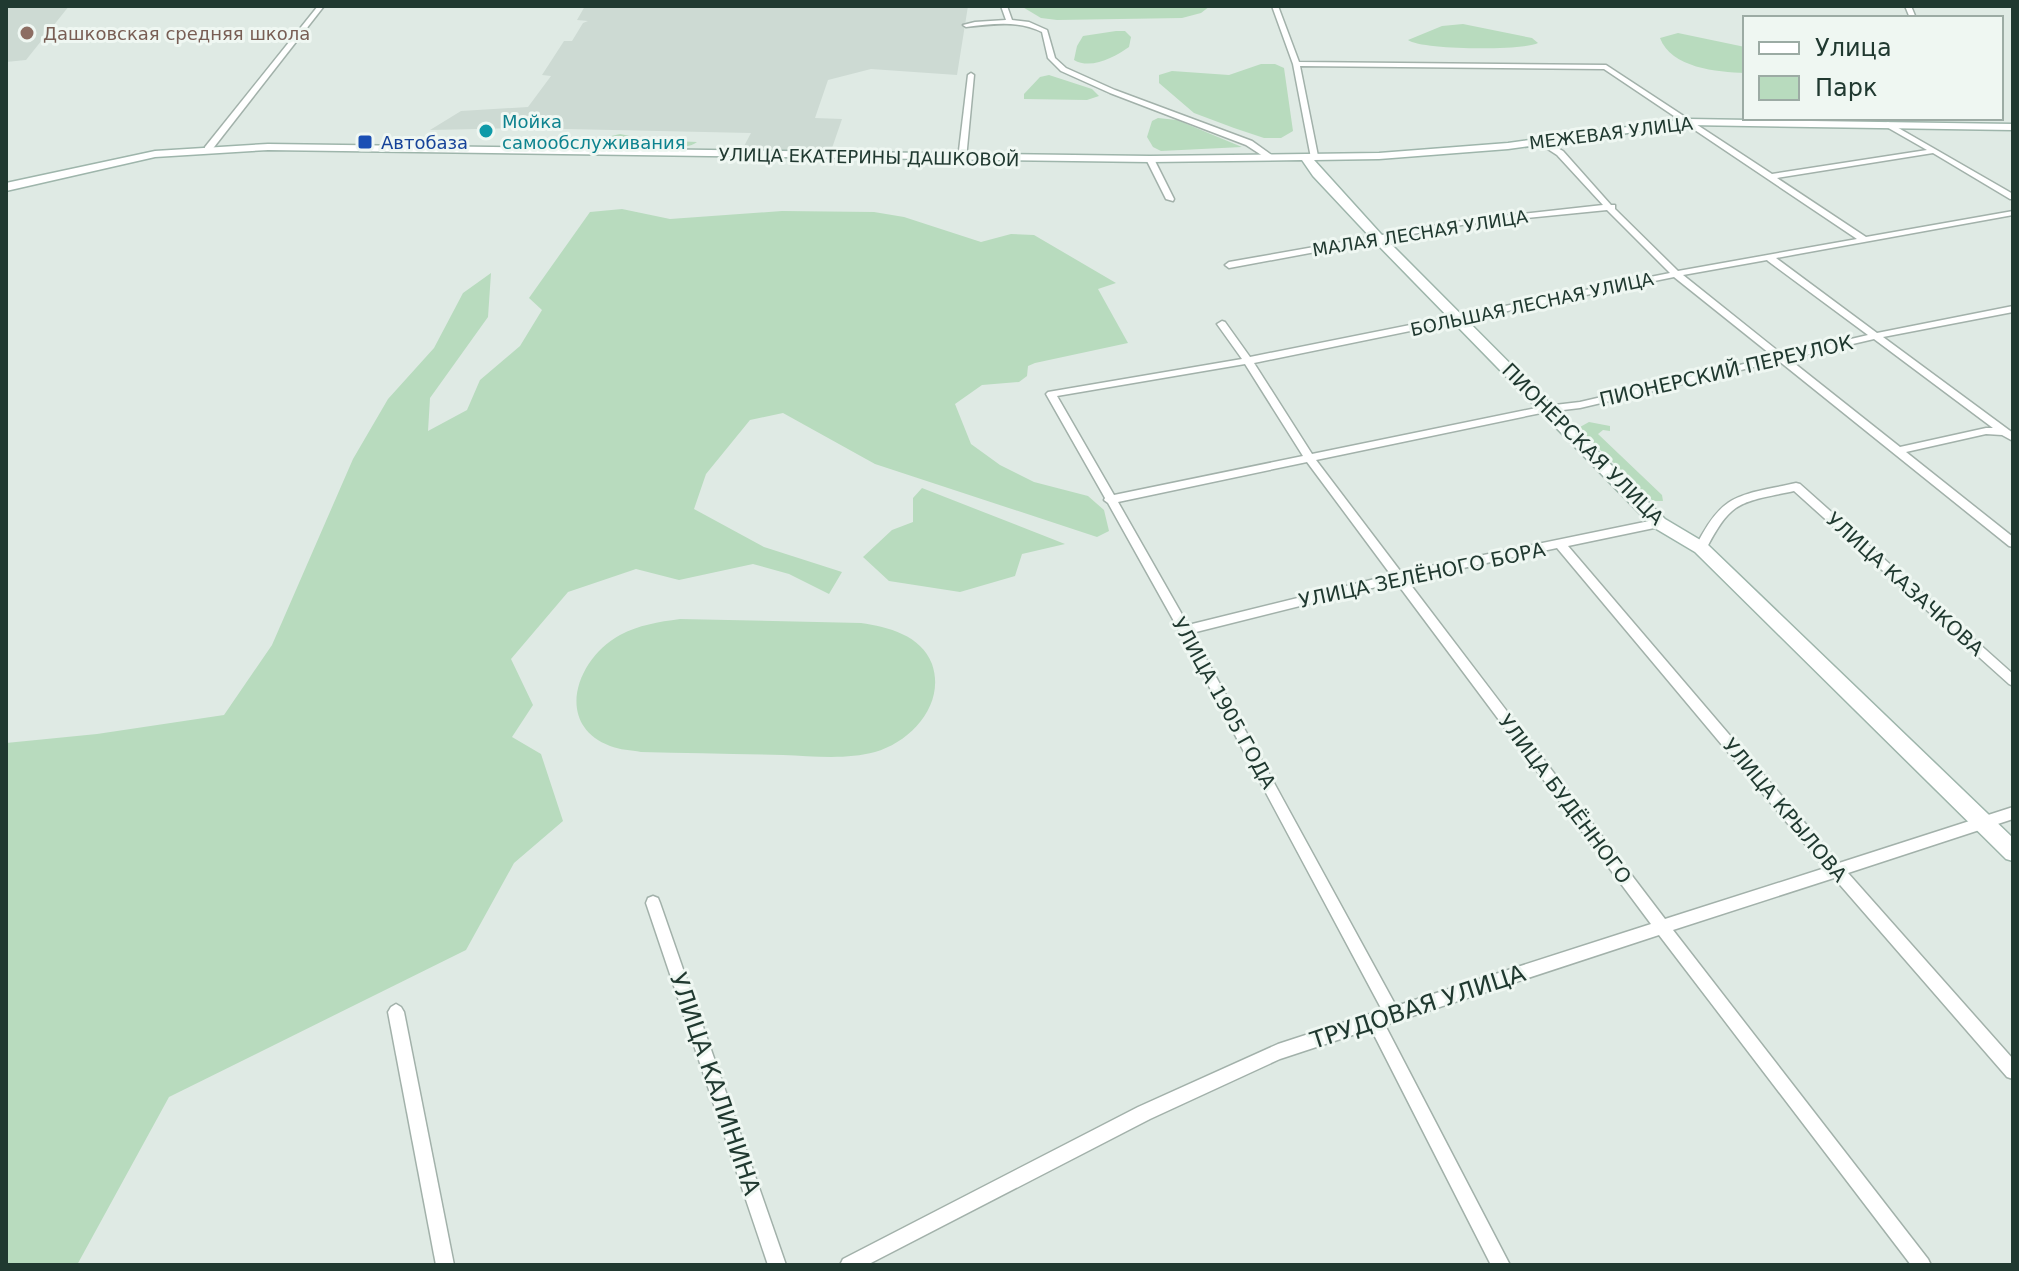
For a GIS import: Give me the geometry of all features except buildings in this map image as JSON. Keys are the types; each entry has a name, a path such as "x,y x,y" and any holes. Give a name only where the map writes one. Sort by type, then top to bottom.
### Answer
{"street":[{"path":"208,149 321,6"},
{"path":"1004,6 1010,23"},
{"path":"1275,6 1296,64 1310,156"},
{"path":"966,25 1010,23 1036,26 1045,31 1052,60 1059,67 1093,84 1249,143 1269,156"},
{"path":"1296,64 1606,67 1866,241"},
{"path":"962,159 971,75"},
{"name":"МЕЖЕВАЯ УЛИЦА","path":"1310,156 1379,156 1543,142 1688,122 1961,122 2013,127"},
{"path":"1888,124 2013,197"},
{"path":"1543,142 1560,153 1629,229 1676,274 2013,543"},
{"name":"УЛИЦА ЕКАТЕРИНЫ ДАШКОВОЙ","path":"6,187 119,160 208,149 268,147 962,159 1310,156"},
{"path":"1770,177 1933,151"},
{"name":"ПИОНЕРСКАЯ УЛИЦА","path":"1310,156 1317,174 1659,523 1701,548 2013,852"},
{"path":"1150,159 1170,199"},
{"name":"МАЛАЯ ЛЕСНАЯ УЛИЦА","path":"1229,265 1467,222 1612,207"},
{"name":"БОЛЬШАЯ ЛЕСНАЯ УЛИЦА","path":"1051,394 1247,361 1676,274 2013,213"},
{"path":"1771,259 2010,433"},
{"name":"ПИОНЕРСКИЙ ПЕРЕУЛОК","path":"1109,500 1546,409 1580,405 1876,336 2013,309"},
{"name":"УЛИЦА БУДЁННОГО","path":"1222,324 1310,459 1661,926 1922,1265"},
{"name":"УЛИЦА 1905 ГОДА","path":"1051,394 1185,630 1393,1015"},
{"path":"1897,451 1986,431 2010,433"},
{"name":"УЛИЦА КАЗАЧКОВА","path":"1701,548 1713,520 1728,504 1796,487 2013,681"},
{"name":"УЛИЦА ЗЕЛЁНОГО БОРА","path":"1185,630 1399,577 1659,523"},
{"name":"УЛИЦА КРЫЛОВА","path":"1561,545 1836,870 2013,1071"},
{"name":"ТРУДОВАЯ УЛИЦА","path":"849,1265 1144,1113 1278,1052 2013,813"},
{"name":"УЛИЦА КАЛИНИНА","path":"653,903 777,1265"},
{"path":"396,1012 445,1265"},
{"path":"1375,1021 1501,1265"}],"shaded area":[{"name":"Дашковская средняя школа","path":"6,6 69,6 26,60 6,62"},
{"path":"585,6 968,6 957,75 871,69 828,80 815,118 842,119 831,151 742,150 751,133 520,128 430,130 461,111 528,107 551,76 542,75 564,41 572,41 583,23 588,21 577,20"}],"green space":[{"path":"1021,6 1210,6 1201,13 1182,18 1057,20 1041,18"},
{"path":"1463,24 1532,38 1538,43 1472,48 1432,46 1408,40 1442,26"},
{"path":"1125,31 1131,37 1129,47 1095,63 1074,60 1083,36"},
{"path":"1678,33 1743,47 1743,73 1684,62 1666,48 1660,38"},
{"path":"1261,64 1284,68 1293,131 1281,138 1264,138 1194,113 1159,83 1159,75 1172,71 1229,75"},
{"path":"1049,75 1092,89 1099,96 1087,100 1024,99 1024,94 1040,77"},
{"path":"1158,118 1177,120 1242,147 1161,151 1153,147 1147,137 1152,121"},
{"path":"620,134 649,140 697,142 680,147 654,148 607,141 607,137"},
{"path":"622,209 670,219 782,211 874,212 904,217 981,242 1011,234 1034,235 1116,283 1098,289 1128,343 1035,363 1028,366 1027,376 1019,382 982,385 955,404 971,444 1000,465 1034,482 1088,496 1104,510 1109,531 1097,537 875,464 783,413 750,420 706,474 694,509 764,547 842,572 829,594 789,574 753,564 679,580 636,569 568,592 511,659 533,705 512,737 541,754 563,821 514,863 466,950 169,1097 77,1265 6,1265 6,743 97,734 224,715 272,645 353,459 388,399 434,348 463,293 491,273 488,317 430,398 428,431 467,410 480,380 520,346 542,310 529,298 590,212"},
{"path":"1589,422 1610,426 1610,431 1603,430 1598,434 1662,495 1663,501 1653,501 1585,435 1580,427"},
{"path":"922,488 1065,544 1022,554 1015,576 960,592 889,581 863,557 892,530 913,522 913,498"},
{"path":"680,619 861,623 902,634 920,646 932,664 935,679 930,707 913,730 901,740 875,752 852,756 641,752 610,746 592,736 581,723 577,707 583,674 592,659 620,635 649,624"}],"place":[{"name":"Дашковская средняя школа","path":"27,33"},
{"name":"Мойка самообслуживания","path":"486,131"},
{"name":"Автобаза","path":"365,142"}]}
